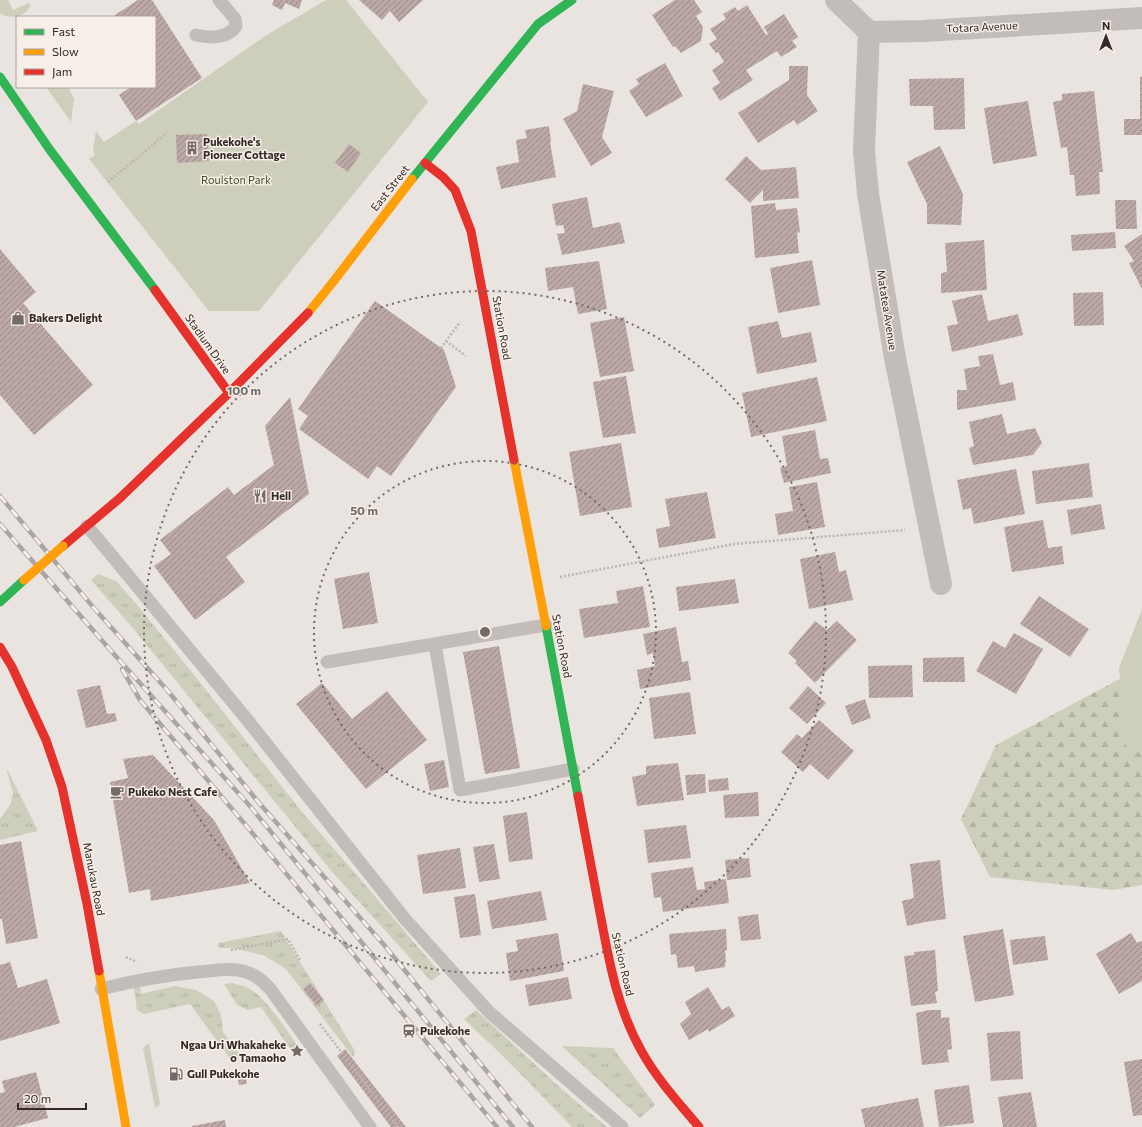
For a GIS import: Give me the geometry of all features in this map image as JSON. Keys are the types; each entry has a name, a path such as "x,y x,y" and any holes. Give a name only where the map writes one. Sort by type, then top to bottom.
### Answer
{"main road":[{"name":"East Street","path":"229,393 303,318 333,282 425,163 538,24 572,0"},
{"name":"Stadium Drive","path":"0,77 26,117 76,186 229,393"},
{"name":"Station Road","path":"425,163 443,177 455,190 471,231 612,976 630,1028 647,1061 682,1108 699,1127"},
{"path":"0,602 120,498 229,393"},
{"name":"Manukau Road","path":"0,647 12,667 46,740 62,787 86,904 126,1127"}],"street":[{"path":"836,0 869,32"},
{"name":"Totara Avenue","path":"869,32 932,30 1142,18"},
{"name":"Matatea Avenue","path":"869,32 864,150 868,194 895,358 941,584"}],"lane":[{"path":"196,35 207,38 219,36 233,30 236,26 235,19 219,0"},
{"path":"86,526 114,557 249,722 405,919 489,1012 622,1127"},
{"path":"327,662 546,625"},
{"path":"435,644 460,790 573,769"},
{"path":"101,988 131,981 224,969 236,970 256,976 271,990 370,1127"}],"path":[{"path":"108,182 167,133"},
{"path":"440,348 460,322"},
{"path":"446,341 466,356"},
{"path":"537,581 734,544 905,530"},
{"path":"229,950 288,939 300,960"}],"green space":[{"path":"0,0 8,0 13,10 29,3 30,7 21,15 12,17 0,13"},
{"name":"Roulston Park","path":"326,0 346,0 428,102 259,311 209,311 89,159 95,155 93,150 96,131 104,142 136,121 139,124 265,36"},
{"path":"47,88 68,88 74,99 71,122"},
{"path":"98,574 116,581 134,601 302,812 441,974 431,981 333,873 132,627 91,580"},
{"path":"1142,609 1142,751 1127,754 1119,668"},
{"path":"1142,667 1142,885 1113,890 990,877 961,819 996,745"},
{"path":"7,769 38,831 0,840 0,819 10,805 13,793"},
{"path":"281,931 355,1051 353,1057 286,969 263,955 232,948 219,948 218,943"},
{"path":"232,983 244,986 257,994 278,1018 302,1052 296,1057 261,1007 248,1010 237,1005 224,984"},
{"path":"139,986 141,990 140,994 175,986 196,990 214,1001 221,1015 223,1032 241,1056 233,1063 190,1004 144,1014 137,1010 134,988"},
{"path":"476,1010 567,1094 607,1127 572,1127 508,1061 464,1019"},
{"path":"149,1043 160,1104 156,1108 143,1048"},
{"path":"562,1046 613,1048 655,1105 640,1118"}],"building":[{"path":"138,0 152,0 202,78 136,121 119,95 130,88 156,88 156,16 114,16"},
{"path":"274,0 302,0 299,9 285,3 282,10 272,5"},
{"path":"359,0 423,0 399,22 390,11 382,20"},
{"path":"675,0 694,0 702,12 696,16 703,27 701,41 681,53 675,46 673,47 652,15"},
{"path":"747,5 766,35 768,34 764,27 784,14 798,37 792,41 797,47 781,57 777,51 746,70 753,80 720,101 712,88 720,83 712,70 724,62 718,52 716,53 709,44 717,39 710,29 726,19 723,14 735,7 738,11"},
{"path":"665,63 683,96 646,117 629,91 639,84 636,79"},
{"path":"789,66 808,66 807,95 818,111 797,125 794,120 758,143 738,113 789,80"},
{"path":"1140,77 1142,77 1142,135 1124,135 1124,119 1140,119"},
{"path":"964,78 965,129 934,130 933,106 910,106 909,79"},
{"path":"583,84 614,91 602,137 612,153 591,166 563,119 577,111"},
{"path":"1094,91 1103,172 1099,172 1100,194 1076,196 1074,175 1070,175 1067,147 1061,148 1053,102 1062,100 1062,94"},
{"path":"1028,101 1037,156 993,164 984,108"},
{"path":"549,126 556,177 501,189 496,167 519,162 516,140 527,138 525,130"},
{"name":"Pukekohe's Pioneer Cottage","path":"207,134 209,161 177,163 176,135"},
{"path":"349,144 361,153 348,172 335,163"},
{"path":"940,146 963,194 961,225 927,224 927,204 907,162"},
{"path":"746,156 761,170 796,167 799,198 763,201 763,190 750,203 725,179"},
{"path":"587,197 593,228 620,222 625,243 562,255 557,234 565,233 563,225 556,226 552,204"},
{"path":"1115,200 1136,200 1137,229 1116,229"},
{"path":"775,203 776,210 797,208 800,232 797,233 799,253 755,258 751,206"},
{"path":"1115,232 1116,248 1072,251 1071,235"},
{"path":"1142,234 1142,289 1129,263 1134,261 1124,246"},
{"path":"984,240 987,290 941,293 941,273 947,272 945,243"},
{"path":"0,249 36,292 23,303 93,385 34,435 0,395"},
{"path":"812,260 820,305 778,313 770,268"},
{"path":"599,261 607,309 578,314 573,287 548,291 545,268"},
{"path":"1103,292 1104,325 1074,326 1073,293"},
{"path":"982,294 988,321 1018,314 1023,335 952,352 947,326 958,324 952,301"},
{"path":"375,301 444,350 456,387 391,476 377,466 368,479 299,429 308,416 298,409"},
{"path":"624,317 634,371 600,377 590,323"},
{"path":"778,321 782,338 811,332 817,362 757,374 748,327"},
{"path":"993,354 1000,385 1013,382 1016,400 957,410 957,390 967,390 964,369 980,366 978,356"},
{"path":"626,376 636,433 603,438 593,382"},
{"path":"817,377 827,421 751,437 742,393"},
{"path":"290,397 309,494 226,557 245,582 195,620 154,566 171,554 160,540 228,487 234,495 274,465 265,426"},
{"path":"1002,414 1007,434 1035,428 1042,443 1033,455 973,465 969,448 974,446 969,422"},
{"path":"815,430 820,459 828,458 831,473 784,483 780,468 787,466 782,436"},
{"path":"621,443 632,507 580,516 569,452"},
{"path":"1089,463 1093,497 1036,504 1032,471"},
{"path":"1016,469 1025,514 974,524 971,508 963,510 957,480"},
{"path":"817,482 825,527 778,535 775,514 793,511 789,487"},
{"path":"707,492 716,538 659,548 656,529 670,526 665,499"},
{"path":"1101,504 1105,529 1071,535 1067,510"},
{"path":"1043,520 1048,548 1062,546 1064,564 1012,572 1004,527"},
{"path":"835,552 839,572 846,570 853,600 809,609 800,559"},
{"path":"369,572 378,623 343,629 334,579"},
{"path":"735,579 739,603 679,611 676,587"},
{"path":"643,586 650,627 584,638 579,609 618,603 616,591"},
{"path":"1039,596 1089,629 1070,657 1020,624"},
{"path":"815,621 827,630 837,621 857,640 815,683 795,663 797,661 788,653"},
{"path":"676,627 682,662 688,661 691,680 640,689 637,670 655,666 653,653 647,655 643,634"},
{"path":"1014,633 1043,649 1016,694 976,671 993,641 1005,648"},
{"path":"499,646 520,768 485,774 463,652"},
{"path":"964,657 965,682 923,682 923,658"},
{"path":"912,665 913,697 869,698 868,666"},
{"path":"322,683 352,719 387,691 427,740 366,789 296,704"},
{"path":"100,685 107,714 115,713 117,721 86,728 77,690"},
{"path":"808,686 826,703 807,724 789,708"},
{"path":"690,692 696,734 654,739 649,698"},
{"path":"865,699 871,718 852,725 845,706"},
{"path":"819,720 854,751 828,780 810,764 803,772 781,752 797,734 802,738"},
{"path":"153,755 214,820 250,883 151,901 150,889 129,893 110,782 128,778 123,759"},
{"path":"444,760 449,787 430,791 424,764"},
{"path":"678,763 684,800 637,806 632,777 646,774 646,766"},
{"path":"705,774 706,793 687,795 685,775"},
{"path":"728,778 729,790 709,792 708,780"},
{"path":"758,792 759,816 725,818 723,795"},
{"path":"527,812 533,859 509,862 503,816"},
{"path":"686,825 691,858 648,863 644,830"},
{"path":"21,841 38,938 6,944 2,919 0,919 0,845"},
{"path":"494,844 500,879 479,882 473,847"},
{"path":"460,848 466,888 423,894 417,855"},
{"path":"749,858 751,877 727,880 725,860"},
{"path":"940,860 946,919 907,926 902,901 914,898 910,864"},
{"path":"693,867 697,890 705,889 704,882 726,879 729,903 663,912 661,897 654,898 651,873"},
{"path":"541,891 547,920 492,929 487,901"},
{"path":"475,894 481,935 460,938 454,897"},
{"path":"758,914 761,939 741,941 738,917"},
{"path":"726,929 727,950 725,951 725,967 695,972 694,966 678,968 676,954 671,955 669,934"},
{"path":"1003,929 1014,995 975,1002 963,936"},
{"path":"558,933 564,971 510,981 506,953 518,951 516,940"},
{"path":"1131,933 1137,943 1142,941 1142,981 1119,994 1096,954"},
{"path":"1045,936 1048,960 1013,965 1010,940"},
{"path":"935,950 938,991 935,992 937,1003 911,1006 904,956 914,955 914,952"},
{"path":"10,962 18,988 47,979 60,1023 0,1041 0,965"},
{"path":"568,977 572,999 529,1006 525,985"},
{"path":"310,983 324,1000 317,1006 303,989"},
{"path":"708,987 722,1010 729,1006 735,1016 709,1032 708,1029 689,1040 680,1024 691,1014 685,1002"},
{"path":"929,1010 941,1010 941,1018 949,1017 952,1049 947,1050 949,1062 922,1065 916,1013"},
{"path":"1020,1031 1023,1079 991,1081 987,1033"},
{"path":"345,1049 406,1127 391,1127 337,1056"},
{"path":"1142,1059 1142,1115 1133,1116 1124,1062"},
{"path":"36,1072 48,1118 14,1127 0,1127 0,1093 5,1092 2,1081"},
{"path":"245,1073 247,1084 239,1085 237,1074"},
{"path":"969,1085 974,1123 939,1127 934,1090"},
{"path":"1031,1092 1037,1127 1003,1127 998,1097"},
{"path":"918,1098 924,1127 865,1127 861,1109"},
{"path":"225,1120 226,1127 192,1127 192,1126"}],"railway":[{"path":"0,496 93,607 168,691 260,804 385,946 532,1127"},
{"path":"0,524 249,805 513,1127"},
{"path":"122,669 140,700 497,1127"}],"traffic: fast":[{"path":"412,179 538,24 572,0"},
{"path":"0,77 50,150 155,290"},
{"path":"0,602 24,580"},
{"path":"546,626 578,796"}],"traffic: slow":[{"path":"308,313 412,179"},
{"path":"514,460 546,626"},
{"path":"24,580 63,546"},
{"path":"99,971 126,1127"}],"traffic: jam":[{"path":"425,163 443,177 455,190 471,231 514,460"},
{"path":"155,290 229,393 308,313"},
{"path":"63,546 120,498 229,393"},
{"path":"0,647 12,667 46,740 62,787 87,904 99,971"},
{"path":"578,796 603,931 615,984 626,1018 633,1035 654,1072 699,1127"}],"place":[{"name":"Pukekohe's Pioneer Cottage","path":"192,148"},
{"name":"Bakers Delight","path":"18,318"},
{"name":"Hell","path":"260,496"},
{"name":"Pukeko Nest Cafe","path":"117,792"},
{"name":"Pukekohe","path":"409,1031"},
{"name":"Ngaa Uri Whakaheke o Tamaoho","path":"297,1051"},
{"name":"Gull Pukekohe","path":"176,1074"}]}
